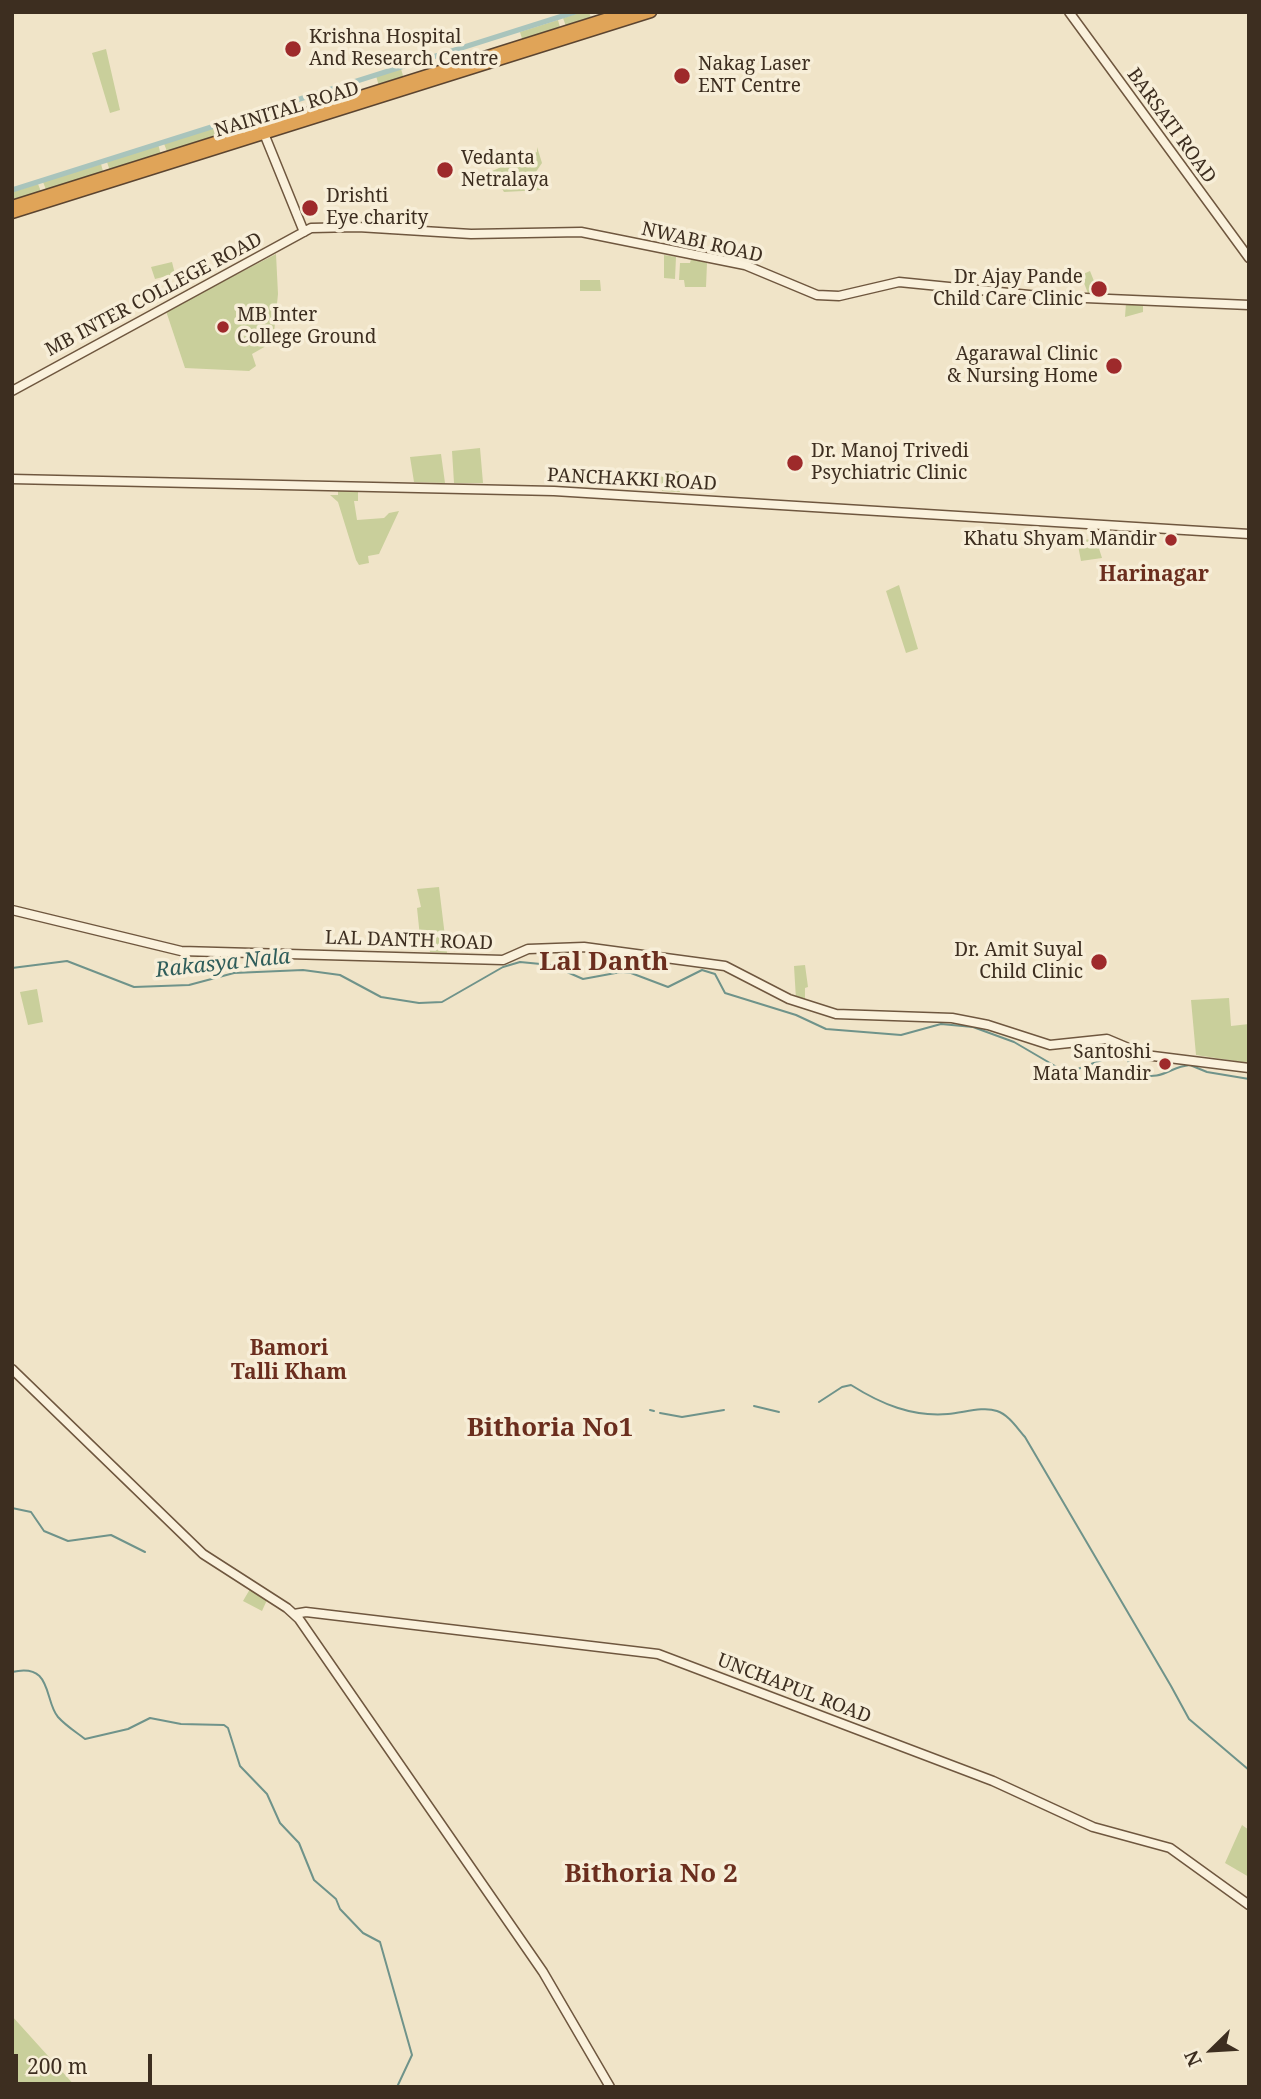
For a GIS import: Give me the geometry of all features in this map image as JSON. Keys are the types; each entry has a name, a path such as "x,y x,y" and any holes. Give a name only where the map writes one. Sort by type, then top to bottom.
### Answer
{"highway":[{"name":"NAINITAL ROAD","path":"12,213 110,179 300,121 630,14 651,12"},
{"name":"NAINITAL ROAD","path":"12,206 265,136 300,121"}],"street":[{"name":"BARSATI ROAD","path":"1069,12 1249,258"},
{"path":"265,136 307,230"},
{"name":"NWABI ROAD","path":"307,230 358,227 471,234 581,232 745,265 817,295 839,296 899,282 1039,296 1249,305"},
{"name":"MB INTER COLLEGE ROAD","path":"12,391 307,230"},
{"name":"PANCHAKKI ROAD","path":"12,478 554,491 1249,534"},
{"name":"LAL DANTH ROAD","path":"12,910 162,949 186,952 503,960 528,949 601,949 725,966 789,999 836,1014 952,1018 988,1025 1050,1045 1107,1039 1144,1055 1195,1059 1249,1068"},
{"path":"12,1369 209,1559 294,1614 538,1965 610,2087"},
{"name":"UNCHAPUL ROAD","path":"294,1614 306,1612 658,1654 993,1781 1093,1827 1170,1849 1249,1905"}],"green space":[{"path":"589,12 592,21 567,29 563,18"},
{"path":"558,20 561,31 523,42 520,32"},
{"path":"106,49 120,110 110,113 92,53"},
{"path":"401,69 404,79 379,86 376,76"},
{"path":"271,110 274,122 239,133 236,122"},
{"path":"231,120 235,134 168,154 163,141"},
{"path":"158,143 161,156 110,171 106,159"},
{"path":"537,147 542,163 531,179 541,190 504,192 492,171 537,152"},
{"path":"101,164 104,175 47,192 43,182"},
{"path":"38,184 42,194 12,204 12,192"},
{"name":"MB Inter College Ground","path":"276,254 278,294 273,342 252,354 256,366 249,371 185,368 166,311"},
{"path":"664,255 676,257 675,279 664,278"},
{"path":"691,259 707,263 706,287 685,287 684,280 679,280 680,263 690,263"},
{"path":"172,262 175,274 155,279 151,267"},
{"path":"1090,271 1100,296 1089,296 1081,275"},
{"path":"580,280 600,280 601,291 580,291"},
{"path":"1126,303 1143,303 1143,312 1125,317"},
{"path":"480,448 483,483 454,483 452,451"},
{"path":"441,454 445,483 414,482 410,457"},
{"path":"679,471 680,492 662,491 661,473"},
{"path":"338,490 358,490 358,501 354,501 357,520 384,518 389,513 399,511 379,554 368,556 369,563 359,565 356,560 338,502 330,495 338,495"},
{"path":"1096,539 1102,558 1081,561 1077,540"},
{"path":"899,585 918,649 906,653 886,591"},
{"path":"439,887 447,953 430,952 428,936 420,937 417,908 421,907 417,889"},
{"path":"805,965 808,987 805,988 805,1002 796,999 794,966"},
{"path":"37,989 43,1022 28,1025 20,992"},
{"path":"1229,998 1231,1026 1249,1024 1249,1063 1196,1055 1191,1000"},
{"path":"250,1589 267,1600 262,1611 243,1601"},
{"path":"1242,1825 1249,1830 1249,1877 1225,1863"},
{"path":"12,2016 76,2087 12,2087"}],"waterway":[{"path":"12,190 575,12"},
{"name":"Rakasya Nala","path":"12,968 67,961 134,987 189,985 234,973 303,970 340,975 381,997 419,1003 442,1002 503,967 520,962 551,965 583,979 621,972 631,973 668,987 702,970 715,974 725,993 796,1015 826,1029 901,1035 941,1024 973,1027 1014,1042 1067,1073 1118,1054 1125,1056 1136,1074 1146,1076 1160,1075 1190,1065 1207,1072 1249,1079"},
{"path":"819,1402 842,1387 851,1385 885,1403 909,1411 935,1414 979,1409 1001,1413 1009,1419 1025,1437 1189,1719 1249,1770"},
{"path":"754,1406 779,1412"},
{"path":"650,1410 654,1411"},
{"path":"660,1413 682,1417 724,1410"},
{"path":"12,1508 31,1512 44,1531 68,1541 111,1535 145,1552"},
{"path":"12,1672 25,1670 41,1678 58,1717 85,1739 128,1729 150,1718 181,1724 224,1725 228,1728 240,1766 267,1794 280,1823 299,1843 314,1880 336,1899 340,1909 363,1933 380,1942 412,2055 397,2087"}],"place":[{"name":"Krishna Hospital And Research Centre","path":"293,49"},
{"name":"Nakag Laser ENT Centre","path":"682,76"},
{"name":"Vedanta Netralaya","path":"445,170"},
{"name":"Drishti Eye charity","path":"310,208"},
{"name":"Dr Ajay Pande Child Care Clinic","path":"1099,289"},
{"name":"MB Inter College Ground","path":"223,327"},
{"name":"Agarawal Clinic & Nursing Home","path":"1114,366"},
{"name":"Dr. Manoj Trivedi Psychiatric Clinic","path":"795,463"},
{"name":"Khatu Shyam Mandir","path":"1171,540"},
{"name":"Dr. Amit Suyal Child Clinic","path":"1099,962"},
{"name":"Santoshi Mata Mandir","path":"1165,1064"}],"district":[{"name":"Harinagar","path":"1154,575"},
{"name":"Lal Danth","path":"604,963"},
{"name":"Bamori Talli Kham","path":"289,1361"},
{"name":"Bithoria No1","path":"550,1429"},
{"name":"Bithoria No 2","path":"651,1875"}]}
